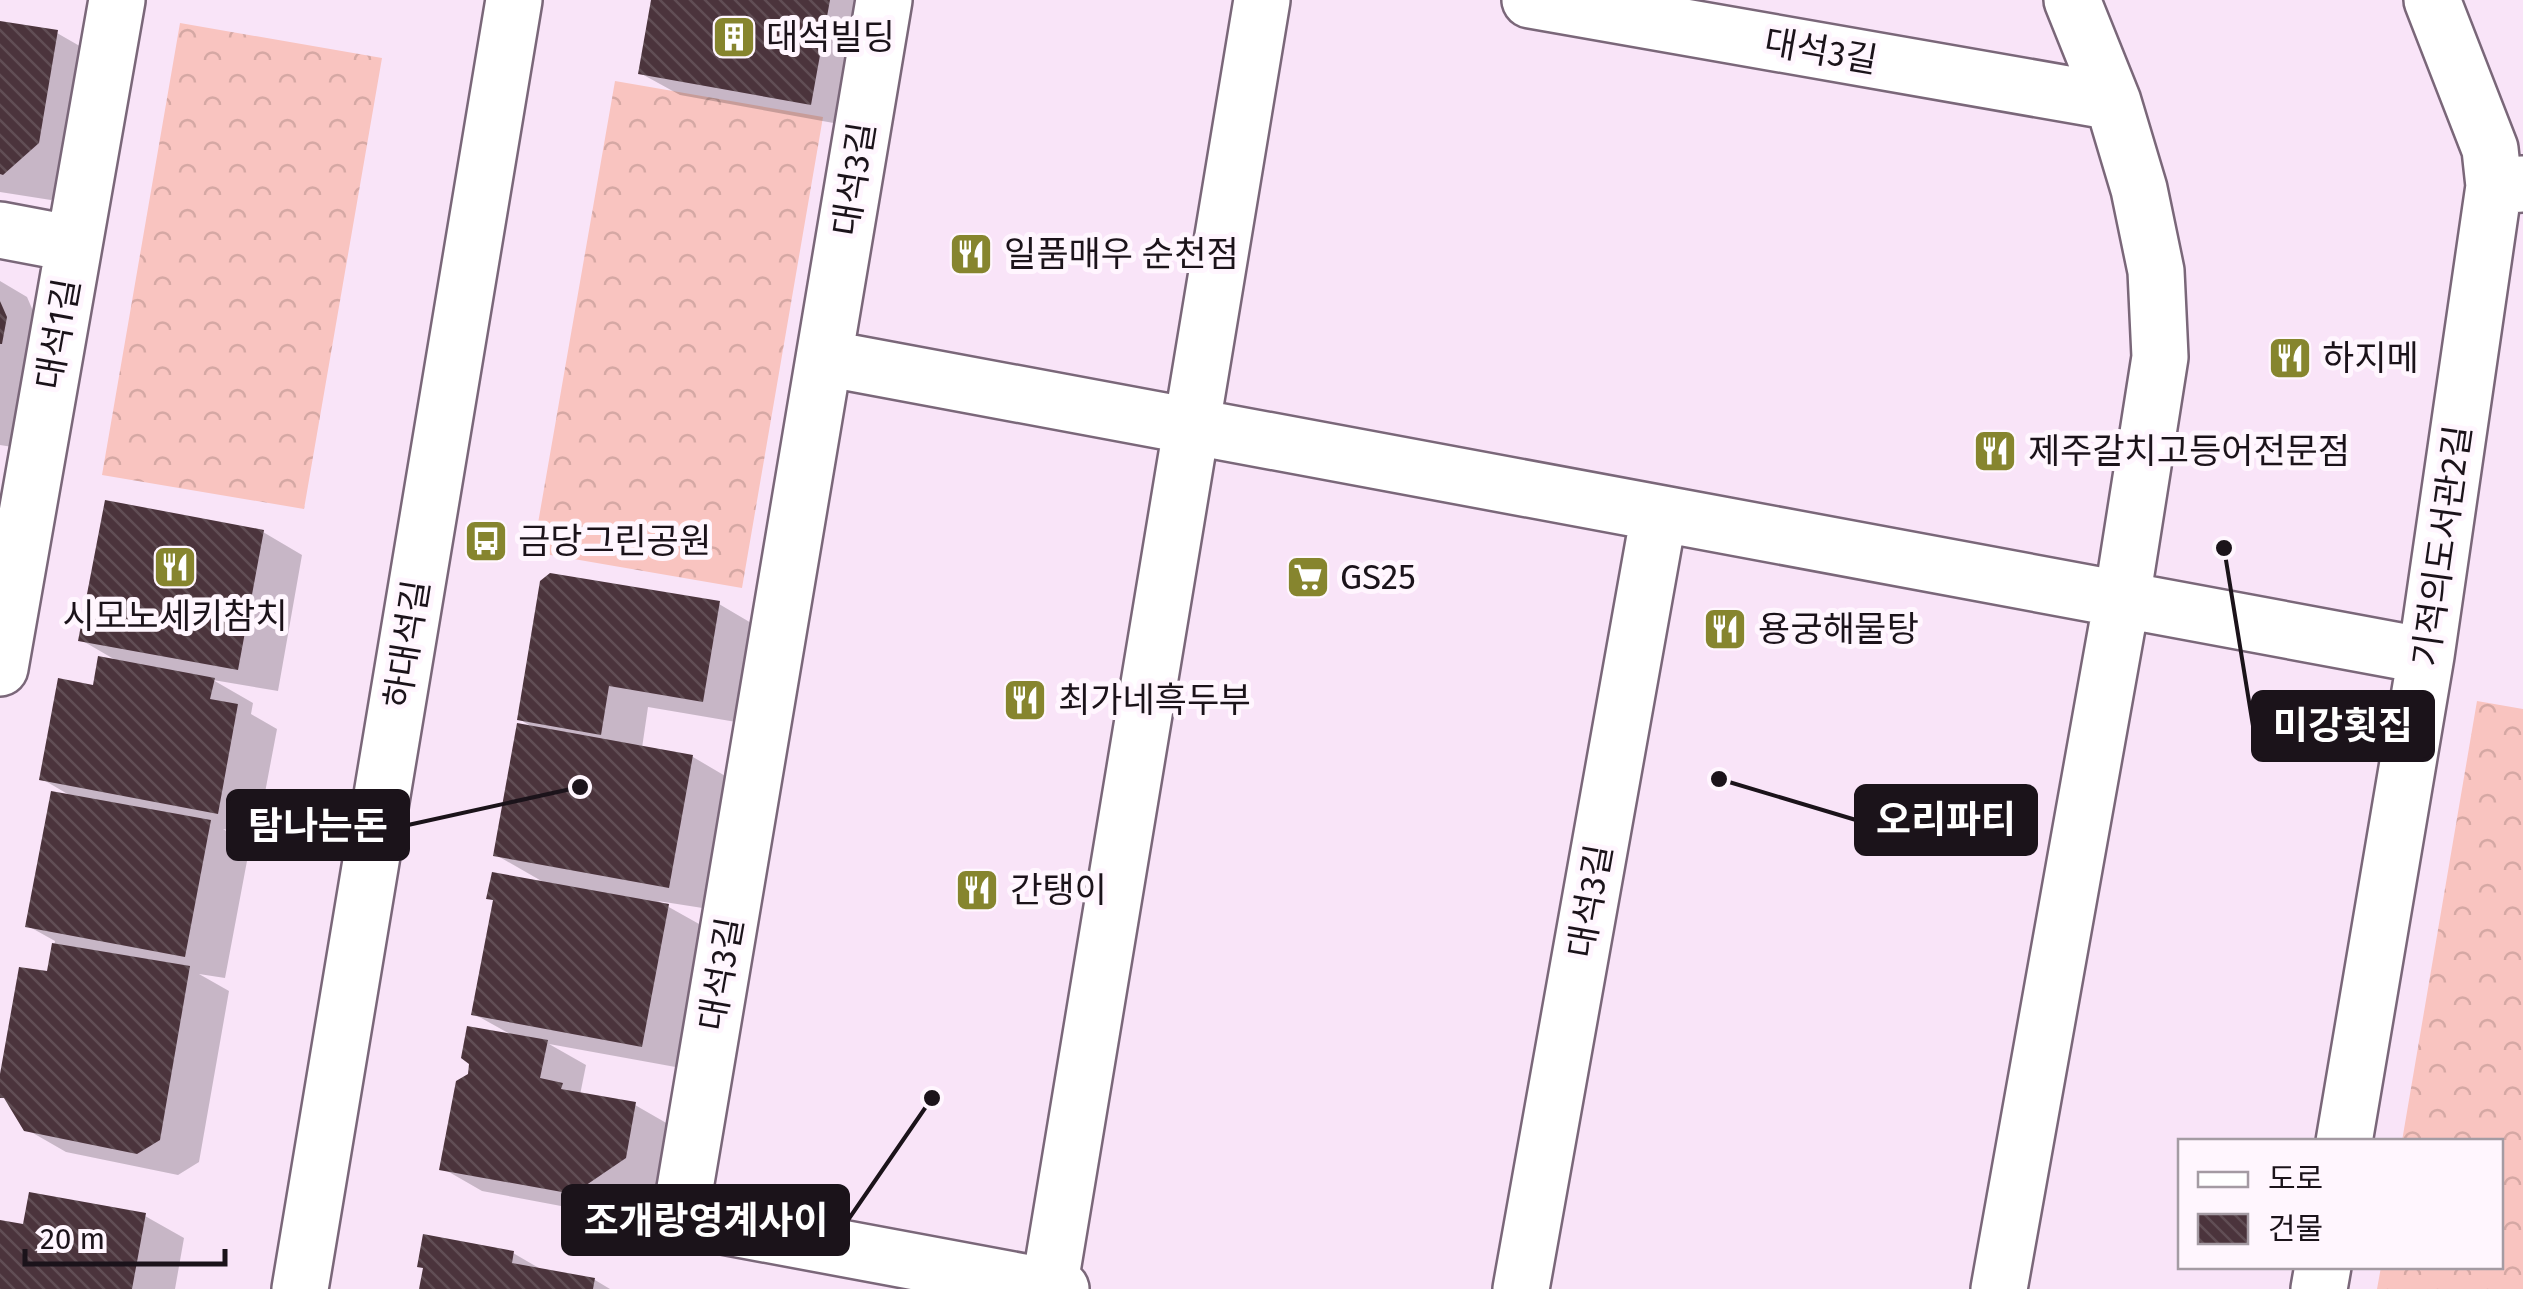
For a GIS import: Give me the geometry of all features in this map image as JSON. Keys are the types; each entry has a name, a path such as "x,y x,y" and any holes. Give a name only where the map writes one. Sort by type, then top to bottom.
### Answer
{"street":[{"name":"대석1길","path":"0,668 117,0"},
{"name":"하대석길","path":"300,1289 514,0"},
{"name":"대석3길","path":"884,0 680,1218 1053,1288 1262,0"},
{"name":"대석3길","path":"1530,0 2113,102"},
{"path":"1999,1289 2122,599 2160,358 2156,270 2139,189 2113,102 2072,0"},
{"name":"기적의도서관2길","path":"2345,1139 2509,185 2490,149 2432,0"},
{"path":"0,230 74,244"},
{"path":"824,358 2426,656"},
{"name":"대석3길","path":"1521,1289 1659,514"}],"green space":[{"path":"180,23 382,58 304,509 102,475"},
{"path":"615,81 823,117 742,588 533,552"},
{"path":"2477,701 2523,709 2523,1289 2377,1289 2381,1269 2503,1269 2503,1139 2402,1139"}],"building":[{"name":"대석빌딩","path":"651,0 830,0 811,105 638,74"},
{"path":"0,21 58,30 39,143 3,175 0,174"},
{"path":"0,301 7,317 2,344 0,344"},
{"path":"105,500 264,530 238,670 78,641"},
{"path":"550,573 720,601 703,702 609,686 601,735 517,720 540,581"},
{"path":"98,656 215,678 210,699 238,704 218,814 39,780 58,678 93,685"},
{"path":"517,723 693,755 669,888 493,856"},
{"path":"51,791 211,820 185,957 25,927"},
{"path":"492,872 669,904 642,1047 471,1015 493,900 486,899"},
{"path":"52,943 190,966 160,1140 137,1154 24,1131 4,1098 0,1098 0,1074 19,967 47,971"},
{"path":"467,1026 548,1040 540,1078 563,1083 561,1089 636,1102 626,1158 573,1194 439,1170 456,1081 468,1074 469,1064 461,1058"},
{"path":"29,1192 146,1213 132,1289 0,1289 0,1220 23,1224"},
{"path":"423,1234 514,1251 512,1263 595,1278 593,1289 419,1289 423,1268 417,1267"}],"place":[{"name":"대석빌딩","path":"734,37"},
{"name":"일품매우 순천점","path":"971,254"},
{"name":"하지메","path":"2290,358"},
{"name":"제주갈치고등어전문점","path":"1995,451"},
{"name":"금당그린공원","path":"486,541"},
{"name":"미강횟집","path":"2224,548"},
{"name":"시모노세키참치","path":"175,567"},
{"name":"GS25","path":"1308,577"},
{"name":"용궁해물탕","path":"1725,629"},
{"name":"최가네흑두부","path":"1025,700"},
{"name":"오리파티","path":"1719,779"},
{"name":"탐나는돈","path":"580,787"},
{"name":"간탱이","path":"977,890"},
{"name":"조개랑영계사이","path":"932,1098"}]}
